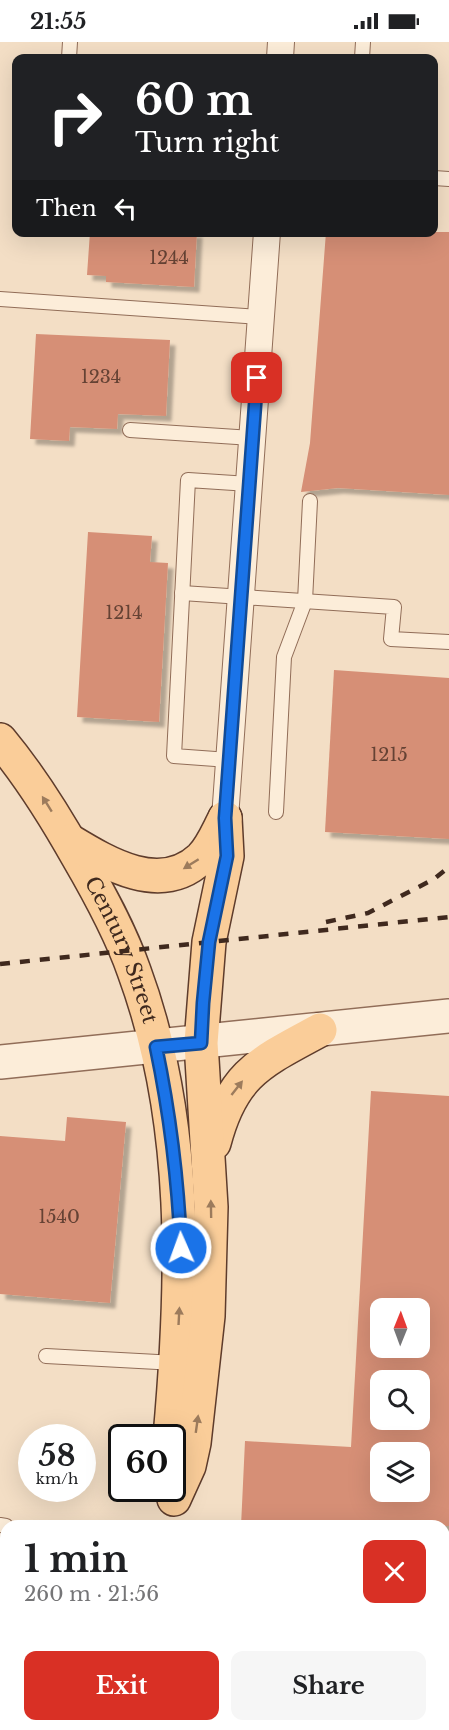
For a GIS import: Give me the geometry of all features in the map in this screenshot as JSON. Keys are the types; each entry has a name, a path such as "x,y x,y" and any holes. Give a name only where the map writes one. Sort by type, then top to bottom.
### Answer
{"main road":[{"name":"Century Street","path":"0,740 42,796 92,880 126,950 141,992 156,1047 172,1133 180,1218 181,1280 172,1424"},
{"path":"69,840 118,868 142,875 164,875 184,869 200,858 210,847 225,818"},
{"path":"173,1504 189,1466 200,1402 211,1255 211,1207 201,1043 209,942 227,856 225,818"},
{"path":"208,1162 225,1108 239,1085 251,1072 276,1054 320,1030"}],"street":[{"path":"225,818 267,237"},
{"path":"0,1062 449,1016"}],"lane":[{"path":"0,299 261,317"},
{"path":"130,430 252,438"},
{"path":"229,760 174,756 188,480 249,484"},
{"path":"276,812 284,657 305,601 310,501"},
{"path":"182,593 394,607 391,639 449,642"},
{"path":"46,1356 176,1363"}],"building":[{"path":"438,232 449,232 449,495 338,488 301,492 310,443 326,237 438,237"},
{"path":"90,237 197,237 194,287 106,282 106,276 87,275"},
{"path":"36,334 170,340 166,416 118,414 117,429 70,427 69,441 30,439"},
{"path":"88,532 152,536 150,562 168,563 159,722 77,717"},
{"path":"334,670 449,678 449,839 325,832"},
{"path":"371,1091 449,1096 449,1520 241,1520 245,1441 351,1447"},
{"path":"67,1117 126,1122 110,1303 0,1294 0,1136 65,1141"}],"railway":[{"path":"326,922 368,913 434,879 449,867"},
{"path":"0,964 449,917"}],"route":[{"path":"181,1248 172,1133 156,1047 201,1043 209,942 227,856 225,818 257,378"}]}
